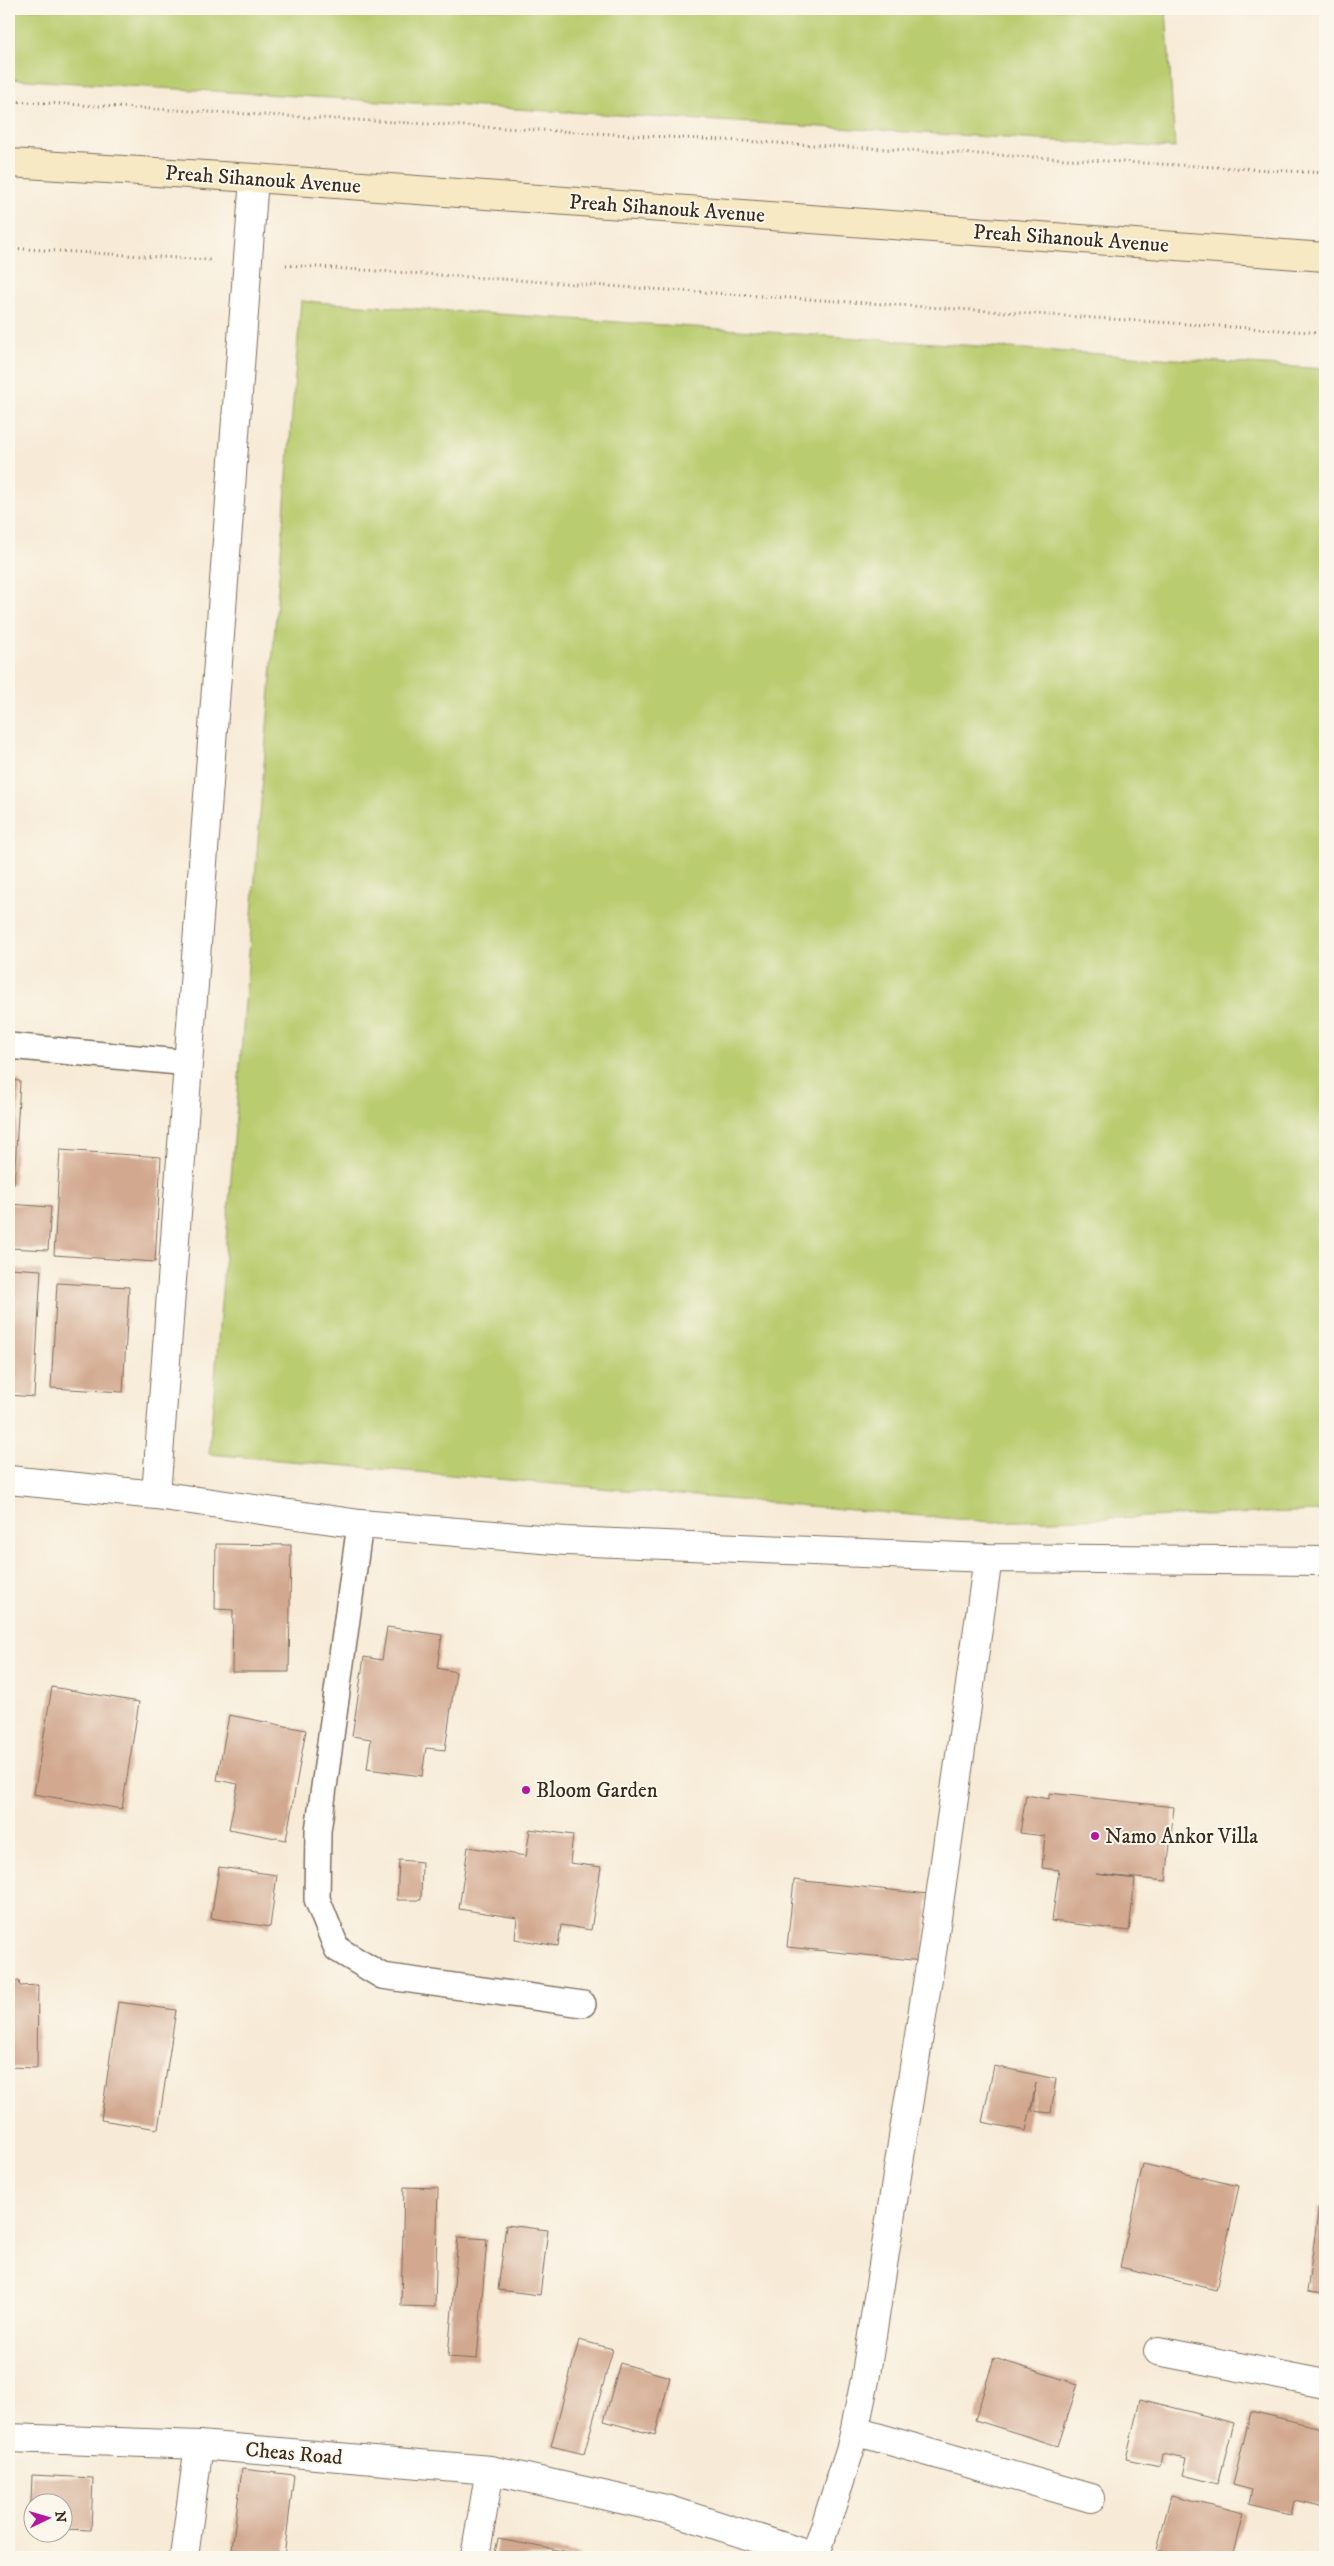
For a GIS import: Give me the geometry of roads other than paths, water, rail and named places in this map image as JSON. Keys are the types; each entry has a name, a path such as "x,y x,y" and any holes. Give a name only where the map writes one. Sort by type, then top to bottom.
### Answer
{"street":[{"name":"Preah Sihanouk Avenue","path":"9,163 254,178 1325,257"},
{"path":"156,1495 254,178"},
{"path":"9,1480 156,1495 360,1524 566,1541 988,1558 1325,1561"},
{"path":"815,2557 855,2431 865,2380 931,1956 988,1558"},
{"path":"1158,2351 1325,2384"},
{"path":"855,2431 1091,2498"},
{"name":"Cheas Road","path":"9,2438 199,2445 490,2470 670,2510 815,2557"},
{"path":"184,2557 199,2445"},
{"path":"475,2557 490,2470"}],"lane":[{"path":"9,1046 189,1063"},
{"path":"360,1524 318,1831 317,1899 337,1949 382,1976 583,2004"}],"place":[{"name":"Bloom Garden","path":"526,1790"},
{"name":"Namo Ankor Villa","path":"1095,1836"}]}
